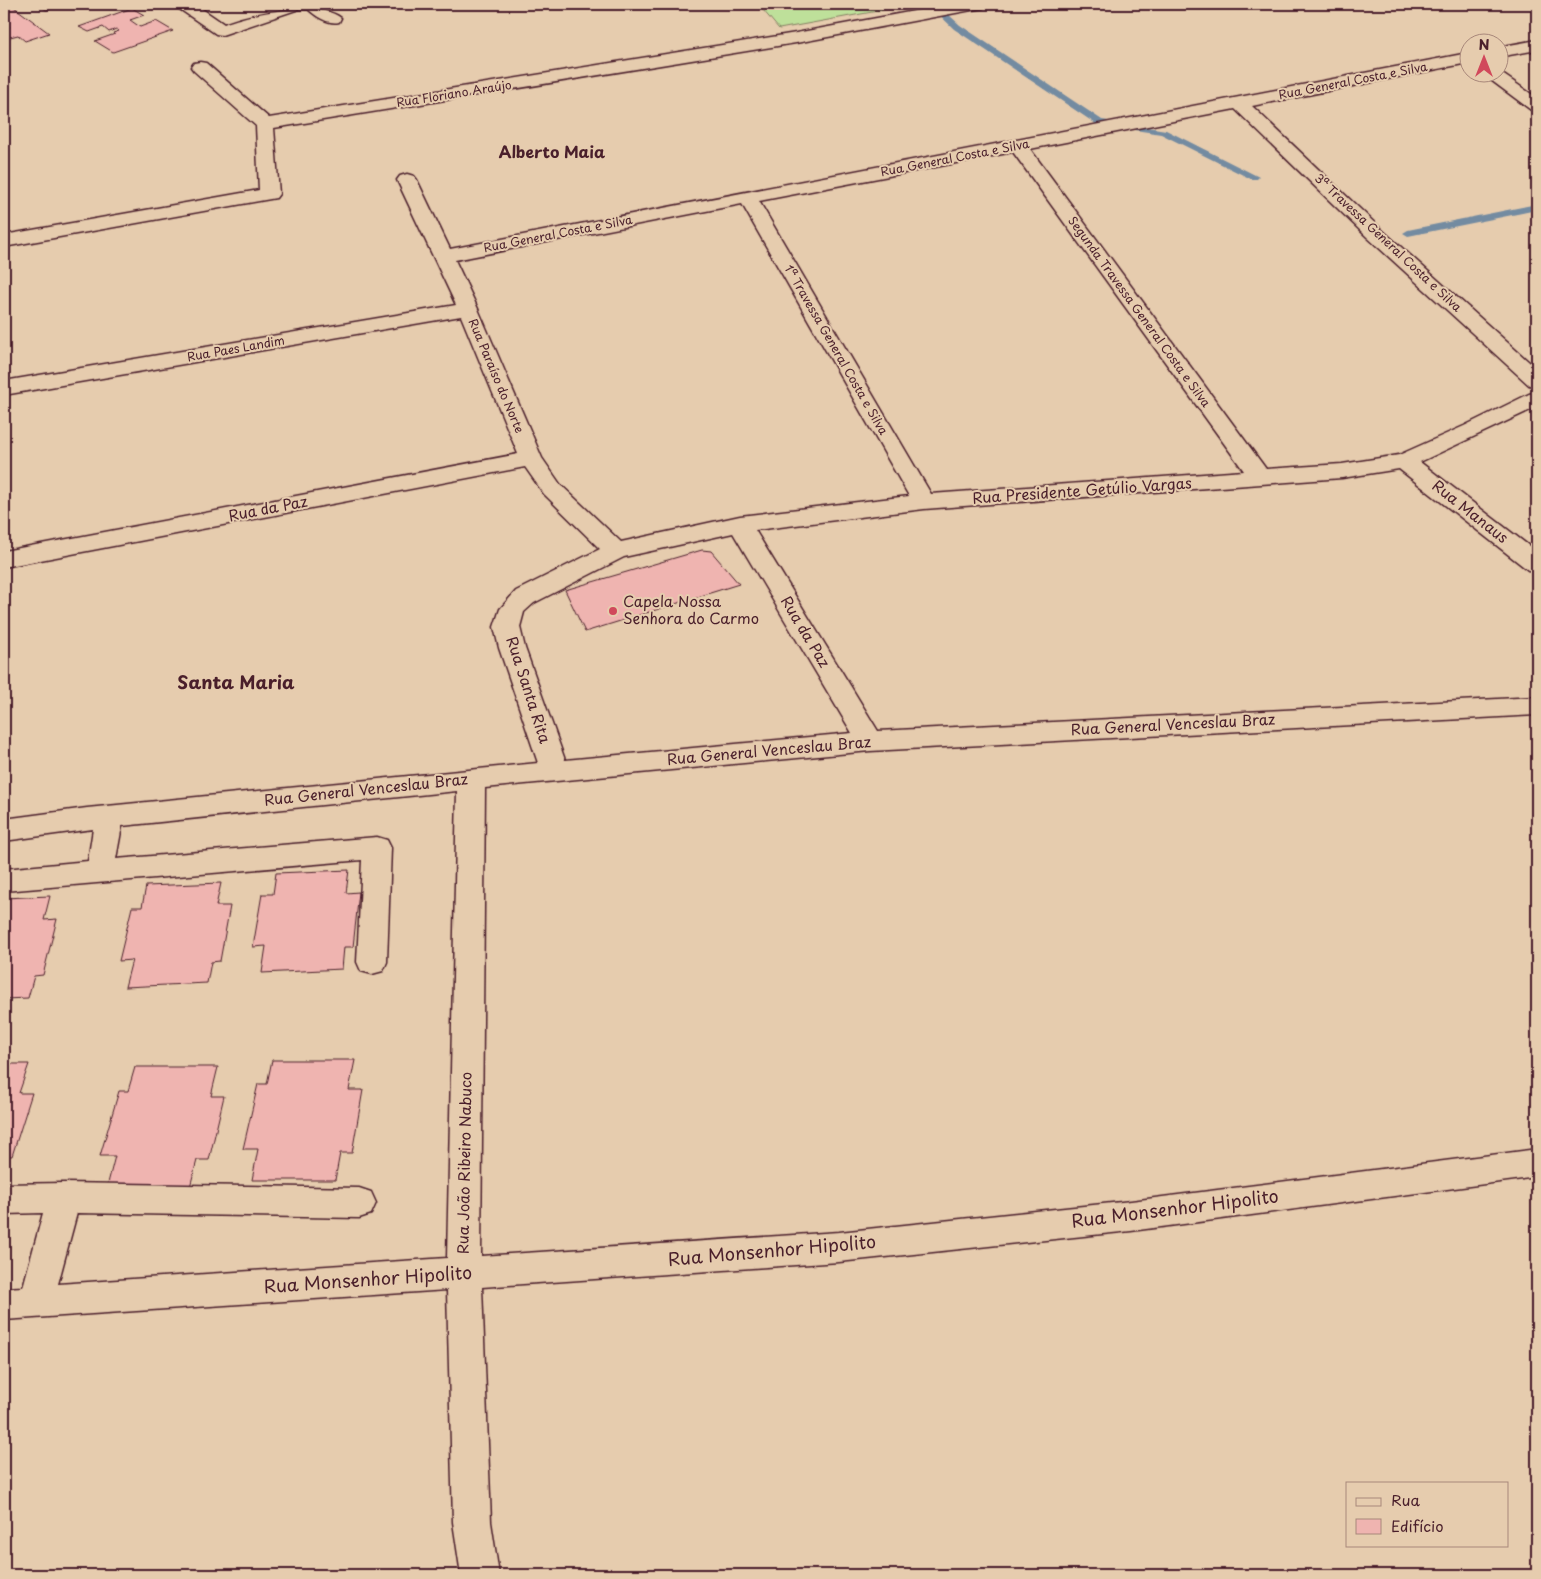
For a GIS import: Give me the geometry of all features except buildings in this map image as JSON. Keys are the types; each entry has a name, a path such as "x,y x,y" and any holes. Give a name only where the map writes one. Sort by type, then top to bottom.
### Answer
{"street":[{"path":"184,4 222,30 296,4"},
{"path":"311,4 334,18"},
{"name":"Rua Floriano Araújo","path":"265,124 796,38 977,4"},
{"path":"1508,50 1537,45"},
{"name":"Rua General Costa e Silva","path":"442,257 747,197 1101,131 1458,60"},
{"path":"4,241 269,194 265,124 200,67"},
{"path":"1502,82 1537,106"},
{"name":"3ª Travessa General Costa e Silva","path":"1240,104 1374,233 1537,380"},
{"name":"Segunda Travessa General Costa e Silva","path":"1018,146 1260,478"},
{"name":"Rua Paraíso do Norte","path":"407,180 468,309 531,458 552,489 616,551"},
{"name":"1ª Travessa General Costa e Silva","path":"747,197 924,502"},
{"name":"Rua Paes Landim","path":"4,388 468,309"},
{"name":"Rua Presidente Getúlio Vargas","path":"616,551 740,524 924,502 1342,471 1404,460 1472,431 1537,399"},
{"name":"Rua da Paz","path":"4,559 531,458"},
{"name":"Rua Manaus","path":"1404,460 1537,564"},
{"name":"Rua da Paz","path":"740,524 870,741"},
{"name":"Rua Santa Rita","path":"555,771 512,648 508,627 512,609 525,597 550,583 616,551"},
{"name":"Rua General Venceslau Braz","path":"4,830 470,779 870,741 1537,706"},
{"name":"Rua João Ribeiro Nabuco","path":"470,779 464,1274 472,1522 480,1575"},
{"path":"100,872 109,818"},
{"path":"4,880 377,848 372,962"},
{"name":"Rua Monsenhor Hipolito","path":"4,1304 464,1274 868,1244 1131,1216 1537,1163"},
{"path":"36,1301 64,1198"},
{"path":"4,1199 64,1198 359,1203"}],"green space":[{"path":"758,4 916,4 779,29"}],"waterway":[{"path":"932,4 957,27 1099,122 1163,132 1254,177"},
{"path":"1408,233 1537,207"}],"place":[{"name":"Capela Nossa Senhora do Carmo","path":"613,611"}],"district":[{"name":"Alberto Maia","path":"552,152"},
{"name":"Santa Maria","path":"236,683"}]}
